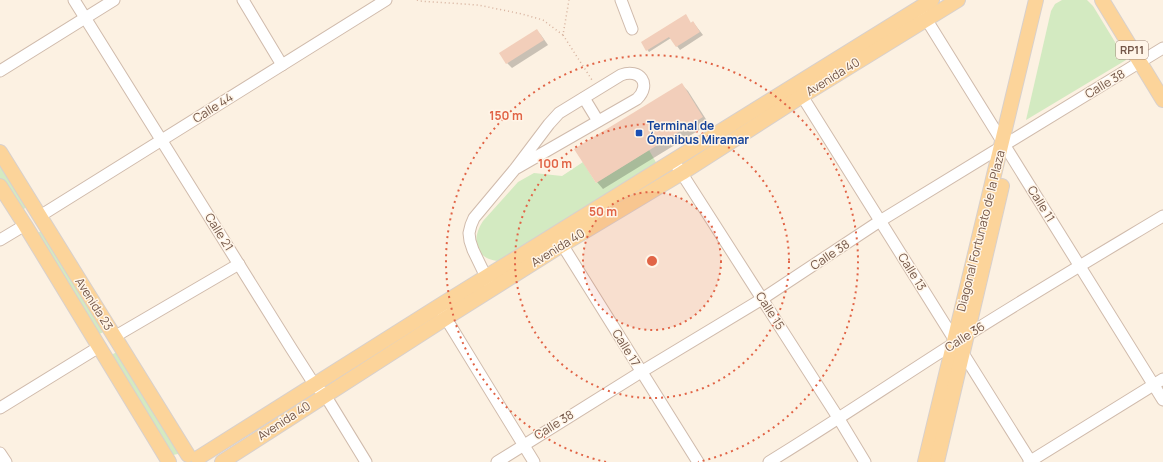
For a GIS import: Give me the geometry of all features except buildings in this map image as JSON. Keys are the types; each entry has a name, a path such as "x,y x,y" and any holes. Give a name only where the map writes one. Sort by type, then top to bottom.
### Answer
{"main road":[{"name":"Avenida 40","path":"559,239 682,173 802,96 923,14 932,0"},
{"name":"Avenida 40","path":"175,462 178,458 183,456 196,458 314,384 442,312 559,239 674,161 803,80 923,14 958,0"},
{"name":"Diagonal Fortunato de la Plaza","path":"1006,145 1036,0"},
{"name":"Diagonal Fortunato de la Plaza","path":"925,462 958,343 1006,145 1045,0"},
{"name":"RP11","path":"1102,0 1163,100"},
{"name":"Avenida 23","path":"0,152 114,337 196,458"},
{"name":"Avenida 23","path":"0,186 169,462"},
{"path":"25,225 40,216"},
{"name":"Avenida 40","path":"222,462 325,395 442,312"},
{"path":"99,347 114,337"},
{"name":"Diagonal Fortunato de la Plaza","path":"937,462 958,343"}],"street":[{"name":"Calle 21","path":"74,0 238,264 314,384 325,395 366,462"},
{"path":"0,71 114,0"},
{"path":"243,0 282,65"},
{"name":"Calle 44","path":"40,216 386,0"},
{"path":"621,0 632,29"},
{"name":"Calle 11","path":"923,14 1006,145 1079,266 1158,382 1163,400"},
{"name":"Calle 38","path":"496,462 762,299 880,221 1163,48"},
{"path":"489,283 470,241 469,233 471,225 478,212 515,169 559,113 625,73 638,75 643,79 644,84 641,95 637,99 515,169"},
{"path":"802,96 803,80"},
{"name":"Calle 13","path":"802,96 958,343 1030,462"},
{"path":"584,98 598,121"},
{"name":"Calle 15","path":"674,161 865,462"},
{"name":"Calle 36","path":"769,462 1079,266 1163,216"},
{"path":"0,240 25,225"},
{"name":"Calle 17","path":"559,239 698,462"},
{"path":"114,337 238,264"},
{"path":"442,312 534,462"},
{"path":"0,408 99,347"},
{"path":"1030,462 1158,382"},
{"path":"0,453 6,462"}],"path":[{"path":"418,0 419,2 478,5 543,20 563,35 593,81"},
{"path":"563,35 568,0"}],"green space":[{"path":"1062,0 1087,0 1093,6 1126,60 1026,120 1051,11 1055,4"},
{"path":"649,150 658,166 499,261 484,256 477,247 477,235 483,221 518,182 534,173 562,176 583,162 596,183"},
{"path":"0,160 27,207 22,210 0,181"},
{"path":"42,231 104,331 102,333 94,332 37,233"},
{"path":"120,353 180,452 178,454 173,455 112,358 113,354"}],"place":[{"name":"Terminal de Ómnibus Miramar","path":"639,133"}]}
